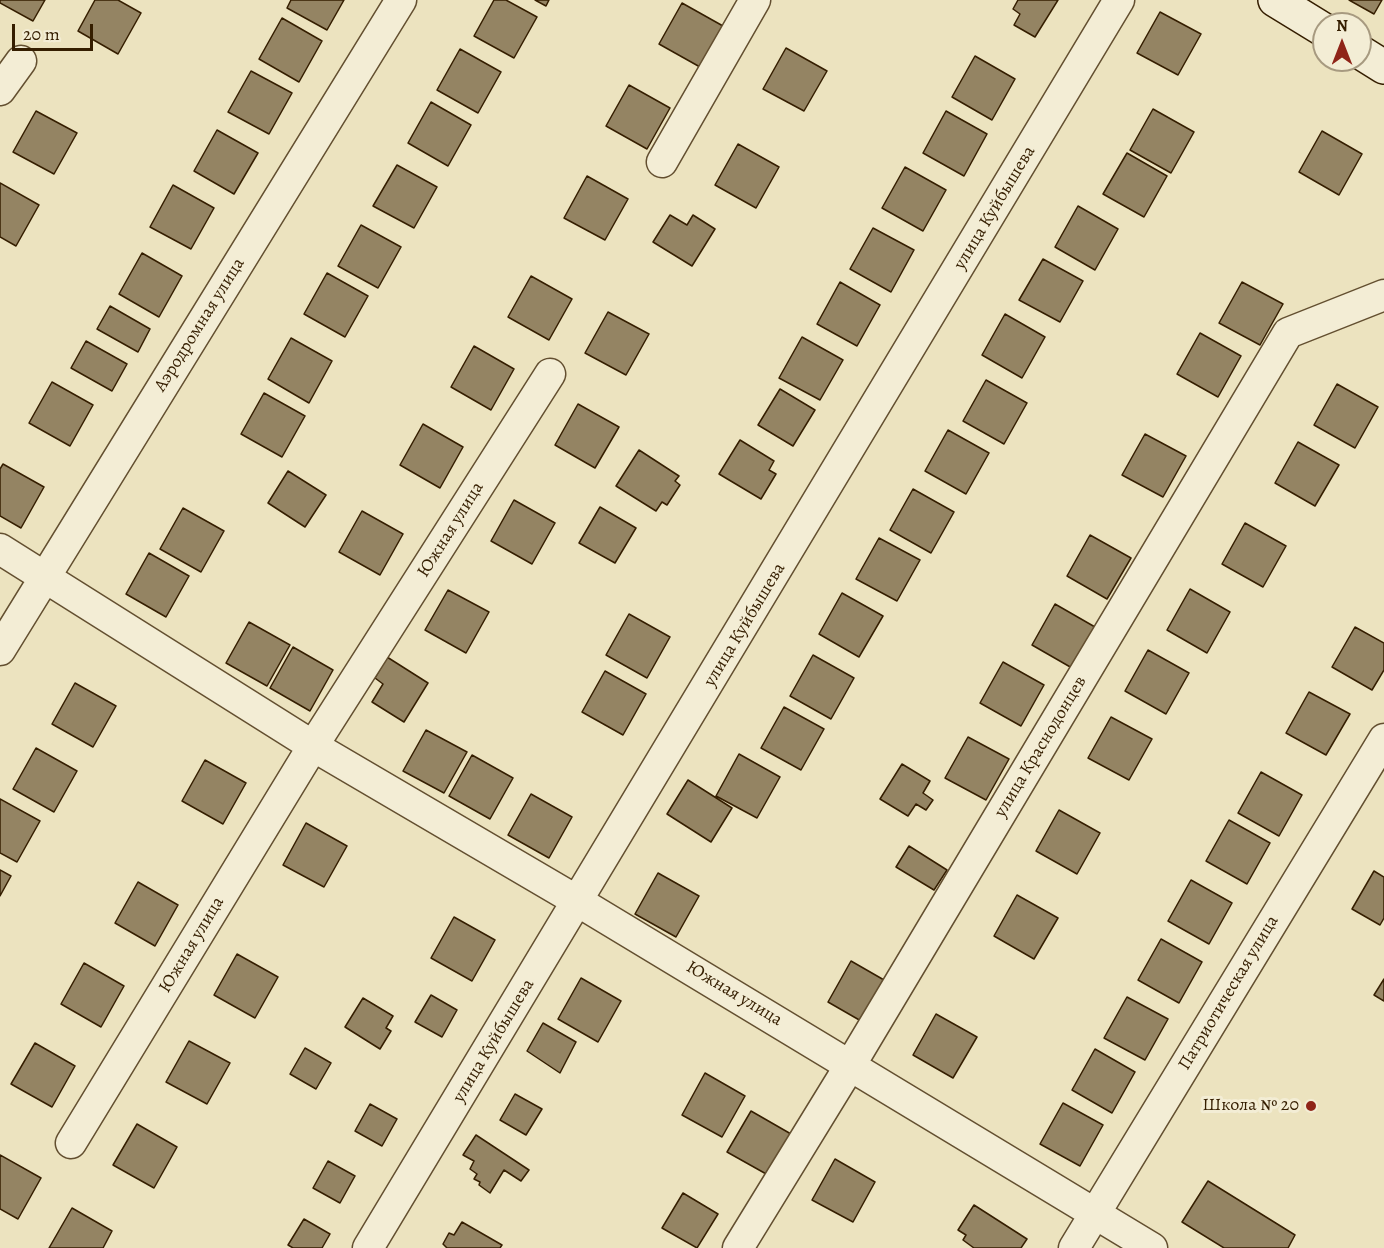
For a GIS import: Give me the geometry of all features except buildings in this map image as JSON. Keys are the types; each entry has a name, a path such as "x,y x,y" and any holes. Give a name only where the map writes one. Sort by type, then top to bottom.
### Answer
{"main road":[{"path":"1275,0 1312,23"}],"street":[{"name":"Аэродромная улица","path":"0,650 401,0"},
{"path":"662,162 755,0"},
{"name":"улица Куйбышева","path":"368,1248 579,902 1119,0"},
{"path":"0,90 21,61"},
{"name":"улица Краснодонцев","path":"738,1248 851,1064 1288,333 1384,295"},
{"name":"Южная улица","path":"71,1143 313,746 550,374"},
{"name":"Южная улица","path":"0,549 313,746 851,1064 1152,1248"},
{"name":"Патриотическая улица","path":"1074,1248 1384,739"}],"place":[{"name":"Школа № 20","path":"1311,1106"}]}
